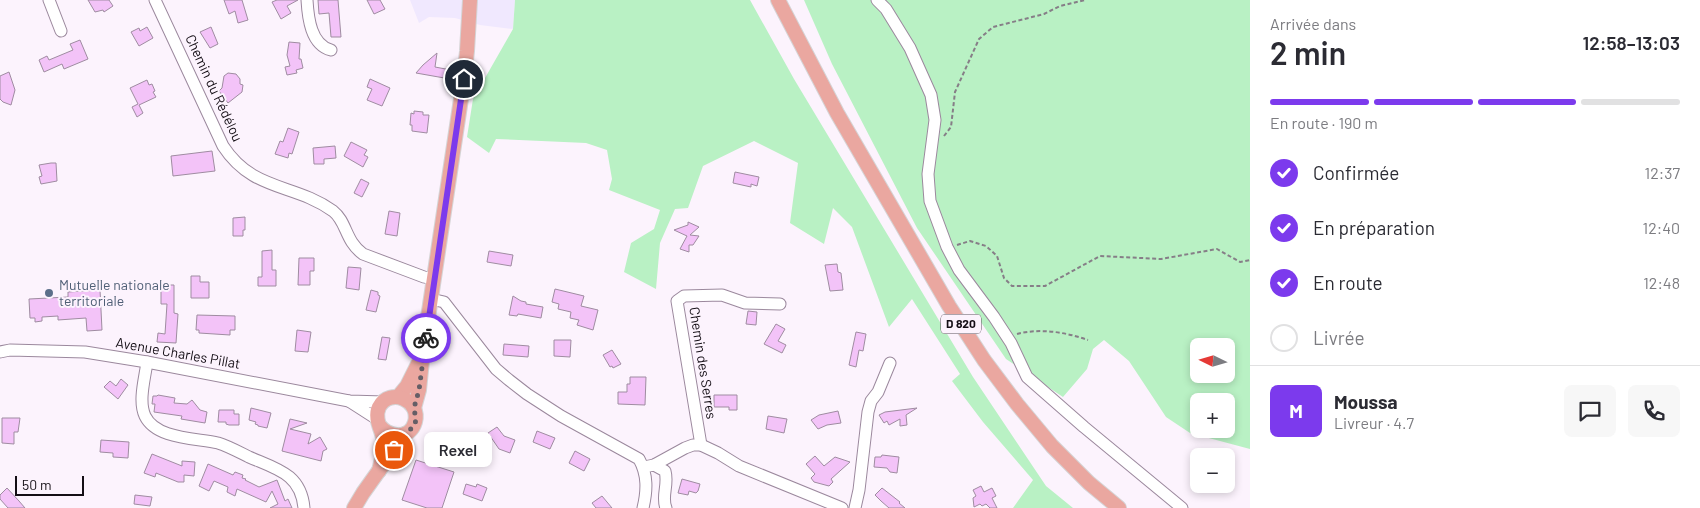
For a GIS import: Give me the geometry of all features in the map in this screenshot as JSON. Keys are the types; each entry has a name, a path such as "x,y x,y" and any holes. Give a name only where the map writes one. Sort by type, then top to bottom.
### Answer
{"main road":[{"path":"354,508 405,434 414,426 416,420 414,408 419,390 423,351 464,79 470,0"},
{"name":"D 820","path":"771,0 782,25 803,61 837,113"},
{"name":"D 820","path":"778,0 837,113 949,306 984,360 1052,446 1089,483 1119,508"},
{"path":"398,397 414,374 423,351"},
{"path":"378,471 384,447 384,438 378,422 378,412 384,402 393,397 408,400 414,408"},
{"path":"378,422 383,430 392,435 405,434"}],"street":[{"path":"49,0 61,31"},
{"name":"Chemin du Rédélou","path":"155,0 223,146 231,158 263,182 316,201 334,212 342,222 350,242 363,254 434,279"},
{"path":"307,0 308,14 315,36 320,45 331,50"},
{"path":"877,0 886,10 910,48 931,96 935,120 928,174 930,201 947,247 959,270 1007,337 1027,377 1182,508"},
{"name":"Chemin des Serres","path":"701,445 677,302 684,296 722,295 745,303 780,304"},
{"path":"431,299 444,302 496,370 521,389 561,416 649,466 665,471 668,480 664,503 666,508"},
{"name":"Avenue Charles Pillat","path":"0,352 10,350 85,352 349,401 384,402"},
{"path":"147,362 142,402 145,415 154,428 162,432 220,444 286,473 298,486 304,508"},
{"path":"855,508 859,490 868,412 871,400 878,392 890,363"},
{"name":"Avenue Charles Pillat","path":"349,401 378,422"},
{"path":"649,466 685,448 701,445 739,466 842,508"},
{"path":"643,508 647,492 649,466"},
{"path":"635,508 641,492 647,485"}],"path":[{"path":"931,155 951,127 954,92 979,39 994,27 1044,14 1060,6 1085,0"},
{"path":"947,247 970,242 986,246 997,256 1004,278 1012,286 1045,286 1100,256 1161,259 1217,249 1240,262 1250,260"},
{"path":"1007,337 1026,332 1050,332 1072,334 1088,340"}],"shaded area":[{"path":"410,0 515,0 513,29 480,25 455,18 429,17 419,23"}],"green space":[{"path":"515,0 750,0 794,79 973,377 1046,486 1073,508 1013,508 1033,480 983,422 952,381 960,374 912,299 889,327 852,227 833,208 824,244 790,223 798,163 754,141 703,166 688,208 675,209 660,243 656,289 624,272 631,243 654,229 660,210 609,190 612,179 607,150 586,143 496,139 489,153 467,137 473,99 513,29"},
{"path":"804,0 1250,0 1250,449 1209,438 1235,438 1235,393 1190,393 1190,433 1166,417 1129,361 1104,340 1093,349 1087,369 1063,397 1006,359 917,228 832,64"}],"building":[{"path":"88,0 109,0 113,6 104,12 103,10 95,12"},
{"path":"224,0 242,0 248,20 238,23 235,11 229,14"},
{"path":"277,0 298,0 287,6 291,13 281,19 272,2"},
{"path":"318,0 338,0 341,37 331,37 329,13 319,14"},
{"path":"367,0 380,0 385,9 374,14"},
{"path":"147,27 153,38 139,46 131,32 139,28 140,31"},
{"path":"211,27 218,44 210,48 200,32"},
{"path":"80,40 88,59 64,69 62,64 44,72 39,60 47,56 49,60 73,50 70,44"},
{"path":"289,42 300,43 299,59 301,59 303,68 296,70 297,73 287,75 285,67 290,66 287,55"},
{"path":"437,53 435,67 451,70 450,79 416,73"},
{"path":"9,72 15,90 11,105 0,99 0,76"},
{"path":"228,73 236,74 240,79 240,84 243,85 242,92 228,103 219,91 222,88 224,76"},
{"path":"370,79 390,88 382,106 367,100 372,89 367,87"},
{"path":"147,80 149,85 152,84 156,97 139,105 143,113 137,117 132,107 138,104 130,88"},
{"path":"414,111 423,112 423,115 429,115 427,133 412,131 412,125 410,125 411,113 414,114"},
{"path":"288,128 299,132 292,154 289,153 288,158 275,154 280,141 283,142"},
{"path":"351,142 367,150 364,155 368,157 363,167 344,156"},
{"path":"335,146 336,158 324,159 324,164 314,164 313,148"},
{"path":"212,151 215,171 173,176 171,156"},
{"path":"56,163 57,181 41,184 39,177 42,176 39,165"},
{"path":"735,172 759,177 757,186 751,184 751,187 733,183"},
{"path":"361,179 369,183 362,197 354,193"},
{"path":"389,211 400,213 397,236 385,234"},
{"path":"245,217 243,236 233,236 233,218"},
{"path":"688,222 699,227 690,235 699,236 693,245 689,245 689,252 680,249 687,236 674,230 688,225"},
{"path":"272,250 272,270 276,270 276,286 258,286 258,277 262,277 262,251"},
{"path":"489,251 513,255 511,266 487,262"},
{"path":"299,258 314,258 314,271 310,271 310,285 298,285"},
{"path":"837,264 838,272 841,273 843,290 830,291 825,265"},
{"path":"348,267 361,268 359,290 346,288"},
{"path":"191,276 200,276 200,282 209,282 209,298 191,298"},
{"path":"161,285 174,285 174,313 178,314 176,343 157,342 158,333 165,334 167,304 161,304"},
{"path":"555,289 584,296 581,306 598,310 593,330 577,325 579,320 570,318 571,312 558,309 559,304 552,302"},
{"path":"100,290 102,330 87,331 86,318 58,320 58,316 42,317 42,321 35,322 35,318 30,318 29,299 68,297 68,292"},
{"path":"371,290 378,292 380,296 376,312 366,310"},
{"path":"513,296 526,302 526,304 543,307 541,318 518,314 517,316 509,315"},
{"path":"748,311 757,312 756,325 746,324"},
{"path":"197,315 235,316 235,330 230,330 230,335 199,333 199,330 196,330"},
{"path":"776,324 785,329 778,341 786,345 782,353 764,344"},
{"path":"297,330 311,332 308,352 295,351"},
{"path":"856,332 866,334 863,351 859,350 856,367 849,365"},
{"path":"382,337 390,338 386,360 378,359"},
{"path":"554,340 571,340 570,357 554,356"},
{"path":"504,344 529,346 528,357 503,355"},
{"path":"612,350 621,364 613,368 612,366 610,367 603,355"},
{"path":"630,377 646,377 645,405 618,404 618,392 627,392 627,384 630,384"},
{"path":"121,379 128,385 118,399 104,387 110,381 116,386"},
{"path":"714,395 737,395 737,410 729,410 729,407 714,407"},
{"path":"153,396 175,398 174,403 187,404 192,400 200,410 207,412 205,423 181,419 182,416 154,412"},
{"path":"251,408 271,413 267,428 258,426 255,424 256,422 249,420"},
{"path":"917,408 906,415 907,425 900,426 900,419 889,425 887,421 884,423 879,415 885,412"},
{"path":"219,410 234,410 234,414 239,414 239,425 218,422"},
{"path":"838,411 841,423 827,425 818,429 811,420 819,415"},
{"path":"768,416 787,419 784,433 766,429"},
{"path":"2,418 20,418 18,432 14,432 14,444 2,443"},
{"path":"290,419 307,423 290,429 311,434 308,444 320,437 327,449 323,451 321,461 282,451"},
{"path":"497,427 504,436 515,440 510,453 499,449 488,433"},
{"path":"537,431 555,438 550,449 533,442"},
{"path":"101,440 129,442 128,458 113,457 113,453 100,452"},
{"path":"575,451 590,459 584,471 569,463"},
{"path":"152,454 182,466 182,461 195,462 194,476 184,475 184,482 178,482 156,473 155,477 144,473"},
{"path":"882,455 899,457 897,473 890,472 887,468 874,467 875,457 881,457"},
{"path":"815,456 824,466 835,457 850,462 831,479 833,482 829,486 814,482 811,478 815,474 806,464"},
{"path":"416,460 454,472 442,508 427,508 402,500"},
{"path":"208,464 233,475 235,472 243,475 242,478 259,487 277,480 285,501 288,499 292,508 270,508 278,504 272,491 266,502 237,489 235,496 227,492 228,487 214,481 209,491 199,486"},
{"path":"682,479 700,484 698,491 696,493 689,491 688,495 678,493"},
{"path":"466,484 476,487 477,484 487,488 482,501 463,494"},
{"path":"981,486 984,492 992,488 996,496 992,498 997,508 990,508 986,504 974,507 973,498 976,496 973,490"},
{"path":"7,488 25,508 8,508 0,499 0,495"},
{"path":"882,488 905,508 889,508 875,495"},
{"path":"135,495 152,497 150,506 134,504"},
{"path":"602,496 612,508 596,508 592,503"}],"way so far":[{"path":"394,450 405,434 414,426 416,420 414,408 419,390 426,338"}],"place":[{"name":"Mutuelle nationale territoriale","path":"49,293"},
{"name":"Rexel","path":"394,450"}],"route":[{"path":"426,338 464,79"}]}
